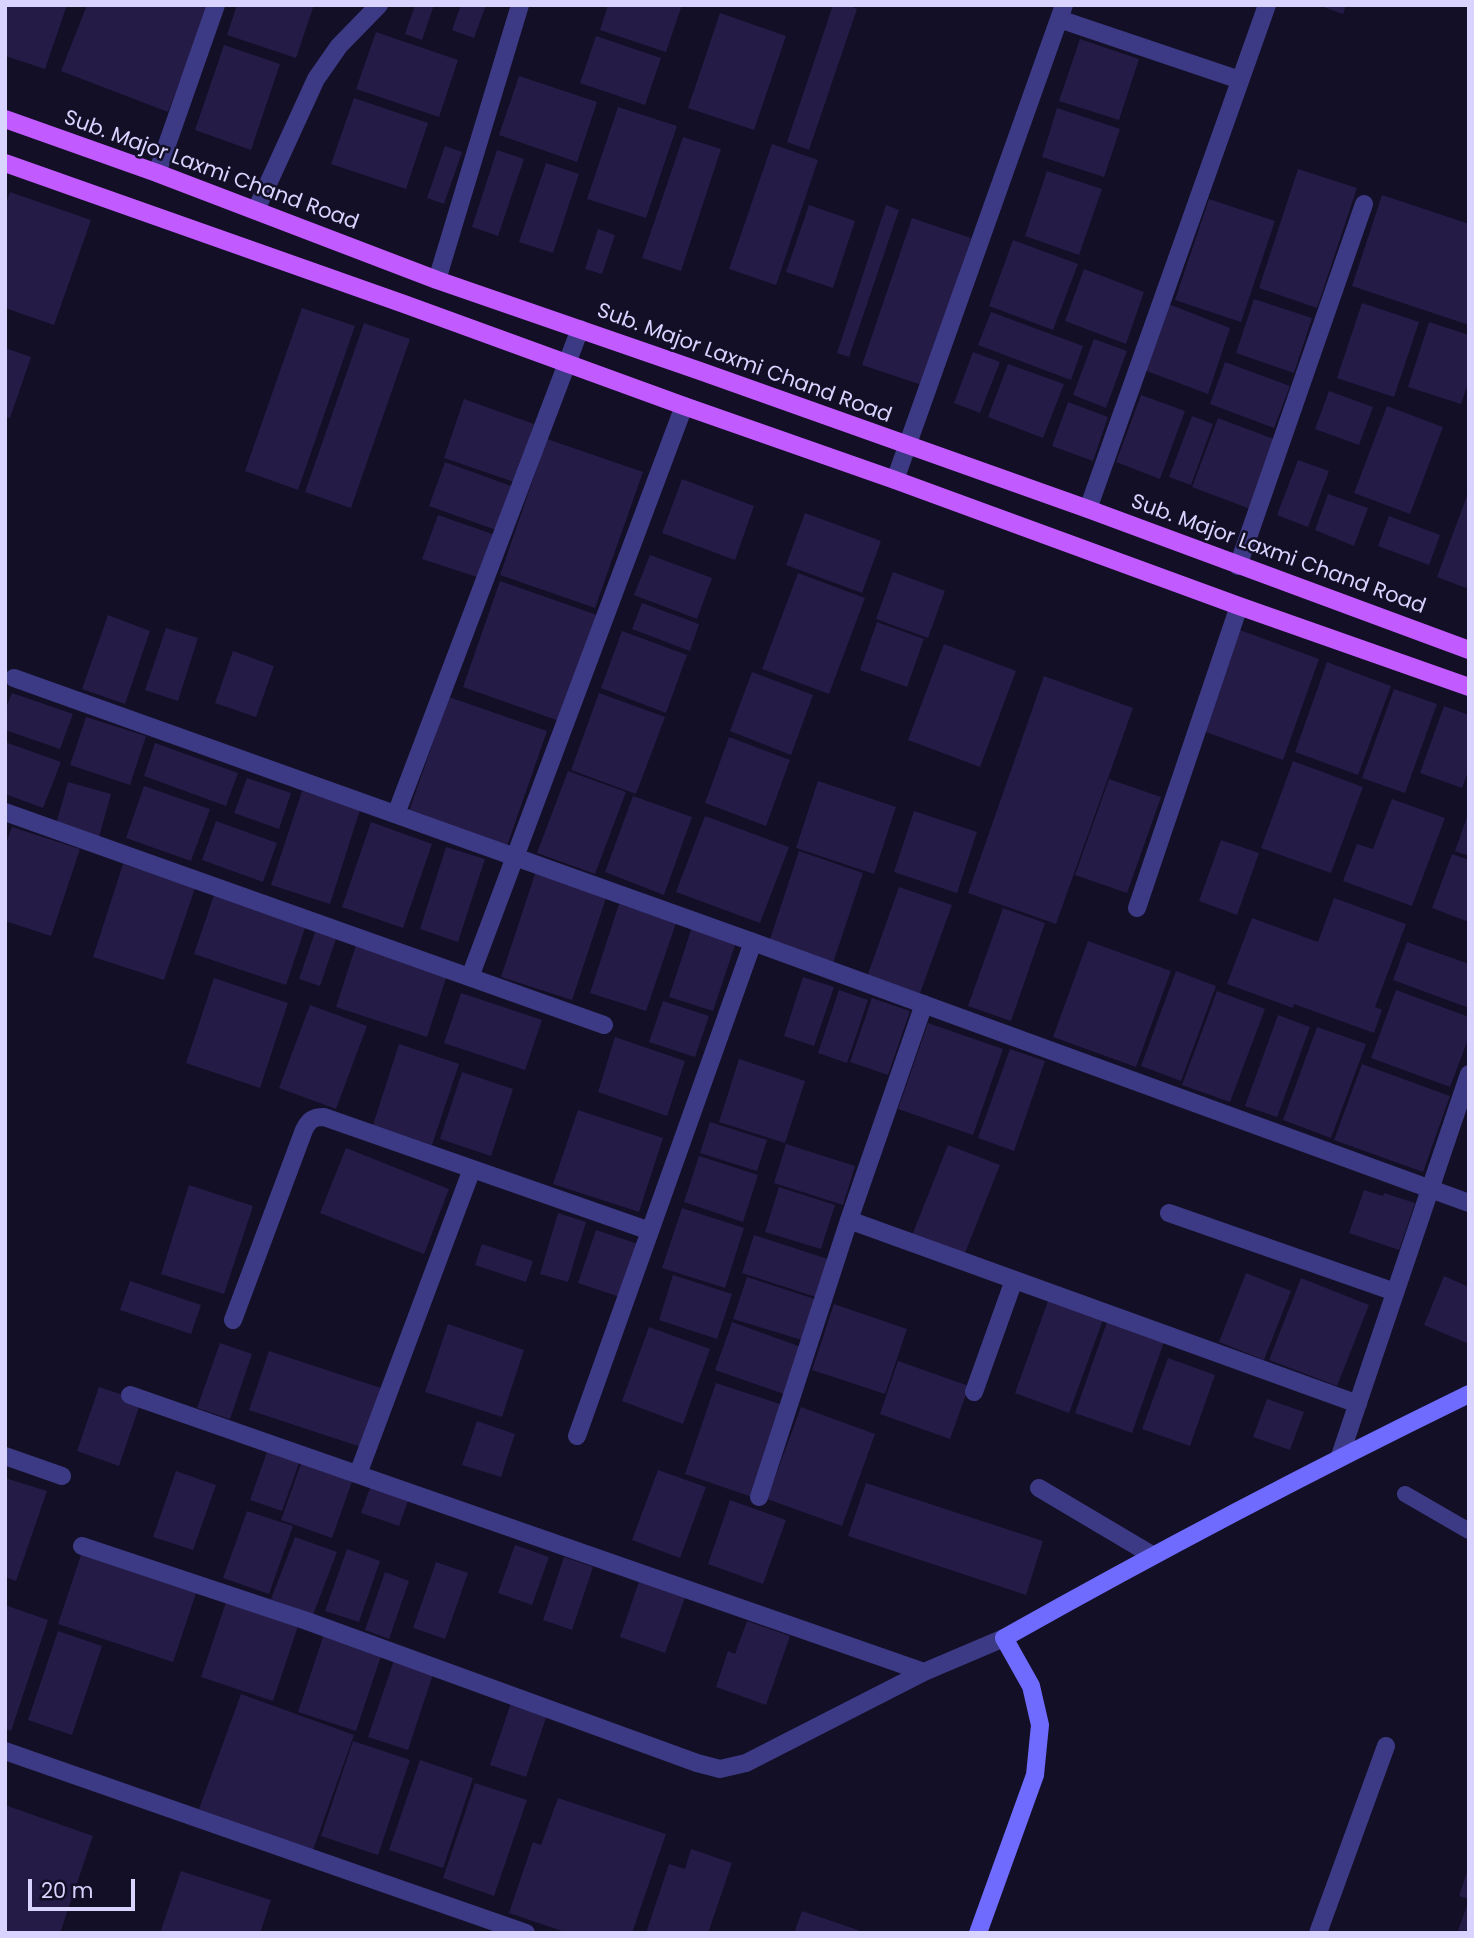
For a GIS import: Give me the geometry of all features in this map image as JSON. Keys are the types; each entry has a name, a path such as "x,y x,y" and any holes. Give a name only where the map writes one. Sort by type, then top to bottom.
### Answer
{"main road":[{"name":"Sub. Major Laxmi Chand Road","path":"5,119 157,173 437,280 1088,509 1469,650"},
{"path":"5,163 1469,687"}],"street":[{"path":"157,173 216,5"},
{"path":"256,210 316,79 339,46 379,5"},
{"path":"437,280 520,5"},
{"path":"1088,509 1267,5"},
{"path":"895,480 1062,12 1240,80"},
{"path":"1238,566 1364,204"},
{"path":"396,814 580,329"},
{"path":"470,977 684,406"},
{"path":"1137,908 1239,606"},
{"path":"14,678 753,942 1469,1203"},
{"path":"5,812 604,1025"},
{"path":"577,1436 753,942"},
{"path":"759,1497 849,1220 924,1004"},
{"path":"1340,1456 1469,1074"},
{"path":"233,1320 304,1130 314,1117 324,1117 650,1231"},
{"path":"358,1474 472,1169"},
{"path":"1169,1213 1395,1292"},
{"path":"849,1220 1358,1404"},
{"path":"974,1392 1014,1280"},
{"path":"82,1546 307,1621 697,1763 720,1769 746,1763 773,1751 924,1672 1004,1638 1152,1555 1340,1456 1469,1394"},
{"path":"130,1395 924,1672"},
{"path":"5,1456 62,1476"},
{"path":"1039,1488 1152,1555"},
{"path":"978,1933 1035,1775 1040,1725 1031,1686 1004,1638"},
{"path":"1318,1933 1386,1746"},
{"path":"5,1751 526,1933"}],"lane":[{"path":"1405,1494 1469,1531"}],"building":[{"path":"5,5 67,5 45,69 5,56"},
{"path":"87,5 209,5 168,112 61,71"},
{"path":"237,5 314,5 296,58 227,35"},
{"path":"415,5 434,5 422,40 405,34"},
{"path":"461,5 486,5 474,38 452,30"},
{"path":"608,5 682,5 666,52 600,30"},
{"path":"833,5 848,5 857,9 809,150 787,142"},
{"path":"1318,5 1346,5 1343,14"},
{"path":"720,13 786,36 754,130 688,108"},
{"path":"376,32 458,60 439,117 356,89"},
{"path":"596,36 661,58 645,105 580,83"},
{"path":"1080,39 1139,59 1119,120 1059,101"},
{"path":"224,45 280,64 251,150 195,130"},
{"path":"519,76 597,102 577,162 499,135"},
{"path":"354,98 428,123 406,189 331,164"},
{"path":"618,107 677,126 646,218 587,199"},
{"path":"1057,108 1120,129 1104,177 1042,157"},
{"path":"683,137 721,149 681,271 642,258"},
{"path":"772,144 818,160 776,285 729,269"},
{"path":"445,146 462,152 444,204 427,198"},
{"path":"497,150 524,159 498,236 472,227"},
{"path":"546,163 579,174 553,253 519,242"},
{"path":"1298,169 1357,188 1317,308 1259,288"},
{"path":"1047,171 1102,189 1079,255 1025,236"},
{"path":"10,192 91,220 54,325 5,308 5,206"},
{"path":"1382,195 1469,224 1469,325 1352,286"},
{"path":"1209,199 1275,221 1241,322 1175,300"},
{"path":"809,205 855,221 833,288 786,272"},
{"path":"886,205 899,210 849,357 837,353"},
{"path":"912,218 971,238 922,385 862,365"},
{"path":"598,229 615,235 602,274 585,269"},
{"path":"1013,240 1078,264 1053,330 989,306"},
{"path":"1084,269 1144,292 1126,344 1065,321"},
{"path":"1254,299 1312,318 1294,373 1236,353"},
{"path":"1166,303 1230,328 1208,394 1144,370"},
{"path":"1362,303 1419,322 1394,397 1337,378"},
{"path":"302,308 355,326 298,490 245,471"},
{"path":"991,312 1083,346 1071,380 978,345"},
{"path":"1429,322 1469,335 1469,381 1461,404 1408,387"},
{"path":"364,323 410,339 351,508 305,492"},
{"path":"1094,339 1127,351 1106,408 1073,395"},
{"path":"5,348 31,357 10,418 5,417"},
{"path":"973,352 1000,362 980,413 954,403"},
{"path":"1225,362 1290,386 1274,428 1210,404"},
{"path":"1008,364 1064,384 1043,438 988,417"},
{"path":"1329,391 1373,407 1359,445 1315,429"},
{"path":"1141,395 1185,411 1160,479 1116,462"},
{"path":"464,399 534,424 514,482 444,458"},
{"path":"1068,402 1108,417 1093,461 1052,446"},
{"path":"1387,406 1443,427 1410,514 1354,493"},
{"path":"1192,416 1213,424 1191,485 1169,477"},
{"path":"1218,418 1279,441 1253,510 1192,487"},
{"path":"547,439 643,472 595,608 500,575"},
{"path":"1298,460 1329,471 1308,527 1277,515"},
{"path":"445,462 514,487 499,531 429,506"},
{"path":"682,479 754,506 735,560 662,533"},
{"path":"1468,493 1469,580 1466,588 1437,577"},
{"path":"1328,494 1368,508 1354,546 1315,530"},
{"path":"805,513 881,541 862,593 786,565"},
{"path":"438,515 498,536 483,579 422,559"},
{"path":"1389,516 1440,535 1429,565 1378,546"},
{"path":"650,555 712,578 697,619 634,595"},
{"path":"893,572 945,591 928,638 876,619"},
{"path":"798,573 865,598 829,694 762,669"},
{"path":"500,581 600,616 562,722 463,687"},
{"path":"642,603 699,624 690,651 632,629"},
{"path":"108,615 150,631 125,704 82,689"},
{"path":"877,622 924,639 907,687 860,670"},
{"path":"166,628 198,638 178,701 145,690"},
{"path":"1240,630 1319,659 1283,760 1203,731"},
{"path":"622,631 687,655 666,713 601,688"},
{"path":"944,644 1016,671 980,767 908,740"},
{"path":"233,651 274,666 256,717 215,703"},
{"path":"1327,662 1391,686 1358,775 1295,752"},
{"path":"752,672 813,695 791,755 730,731"},
{"path":"1044,676 1133,708 1056,924 968,893"},
{"path":"1394,689 1437,704 1405,793 1362,778"},
{"path":"12,693 73,714 60,749 5,730 5,710"},
{"path":"599,693 665,717 636,794 571,770"},
{"path":"449,697 547,731 507,846 409,811"},
{"path":"1444,706 1469,715 1469,769 1462,788 1420,773"},
{"path":"86,717 146,736 130,785 70,765"},
{"path":"729,737 790,760 766,826 705,803"},
{"path":"5,742 61,762 43,808 5,794"},
{"path":"155,743 238,773 226,806 144,776"},
{"path":"1293,761 1363,787 1331,873 1261,848"},
{"path":"568,771 626,792 595,874 537,853"},
{"path":"247,778 291,793 279,829 234,813"},
{"path":"1109,779 1161,797 1127,893 1075,875"},
{"path":"818,781 896,807 874,874 796,848"},
{"path":"68,782 111,794 99,837 56,824"},
{"path":"144,786 210,809 191,861 126,838"},
{"path":"302,791 360,810 330,904 271,885"},
{"path":"633,796 692,817 664,895 605,872"},
{"path":"1392,799 1445,818 1412,906 1343,881 1357,844 1373,849"},
{"path":"914,811 977,832 957,893 894,872"},
{"path":"1469,814 1469,856 1455,851"},
{"path":"705,816 789,847 760,923 676,892"},
{"path":"216,821 277,843 263,882 202,860"},
{"path":"371,822 432,844 403,928 342,907"},
{"path":"12,827 80,849 51,936 5,921 5,846"},
{"path":"1221,840 1259,853 1237,915 1199,901"},
{"path":"446,847 485,859 458,942 420,929"},
{"path":"799,851 863,873 833,963 769,942"},
{"path":"1452,854 1469,860 1469,922 1432,908"},
{"path":"123,864 195,888 164,980 93,957"},
{"path":"536,871 607,895 572,1000 501,977"},
{"path":"899,887 952,905 919,996 867,977"},
{"path":"214,895 306,925 286,985 194,954"},
{"path":"1334,898 1406,924 1375,1007 1382,1010 1374,1033 1294,1004 1293,1008 1227,984 1252,918 1318,942"},
{"path":"619,904 676,923 646,1011 590,993"},
{"path":"1003,908 1045,923 1011,1021 968,1006"},
{"path":"692,927 736,942 713,1011 669,997"},
{"path":"315,932 336,939 320,986 299,979"},
{"path":"1088,941 1171,971 1136,1067 1053,1037"},
{"path":"1407,942 1469,964 1469,1008 1393,980"},
{"path":"356,945 447,975 427,1037 336,1007"},
{"path":"1176,971 1216,986 1181,1081 1141,1066"},
{"path":"803,977 834,987 814,1046 784,1036"},
{"path":"214,978 288,1003 260,1088 186,1063"},
{"path":"839,990 868,1000 847,1063 818,1053"},
{"path":"1396,990 1469,1017 1469,1037 1450,1087 1371,1058"},
{"path":"1217,991 1265,1009 1230,1102 1182,1085"},
{"path":"461,993 542,1020 525,1070 444,1043"},
{"path":"872,998 910,1011 888,1075 850,1062"},
{"path":"663,1001 709,1016 695,1057 649,1042"},
{"path":"310,1005 367,1026 336,1109 279,1088"},
{"path":"1278,1015 1310,1027 1277,1117 1245,1106"},
{"path":"928,1023 1003,1049 973,1135 898,1109"},
{"path":"1317,1027 1366,1044 1331,1138 1283,1120"},
{"path":"615,1037 685,1061 667,1116 598,1092"},
{"path":"399,1044 459,1064 432,1145 373,1125"},
{"path":"1010,1049 1045,1061 1014,1151 978,1138"},
{"path":"739,1059 805,1081 785,1143 719,1122"},
{"path":"1362,1064 1450,1096 1423,1172 1334,1140"},
{"path":"462,1072 513,1089 491,1156 440,1139"},
{"path":"578,1110 663,1138 639,1212 553,1184"},
{"path":"710,1122 767,1140 757,1171 700,1153"},
{"path":"786,1144 855,1166 843,1205 774,1183"},
{"path":"948,1145 1000,1165 963,1258 911,1238"},
{"path":"346,1148 449,1189 424,1254 320,1213"},
{"path":"699,1156 758,1175 743,1222 684,1202"},
{"path":"189,1185 253,1206 224,1294 161,1274"},
{"path":"779,1187 835,1205 821,1249 765,1232"},
{"path":"1364,1190 1415,1203 1399,1250 1349,1233"},
{"path":"682,1208 744,1228 725,1288 662,1268"},
{"path":"558,1213 586,1222 568,1282 540,1274"},
{"path":"596,1230 641,1245 623,1298 578,1283"},
{"path":"754,1235 828,1259 816,1297 742,1273"},
{"path":"482,1244 533,1261 526,1282 475,1265"},
{"path":"1246,1273 1291,1291 1264,1360 1219,1342"},
{"path":"673,1275 732,1294 717,1339 659,1320"},
{"path":"1444,1276 1469,1287 1469,1344 1424,1325"},
{"path":"747,1277 818,1300 805,1341 733,1319"},
{"path":"1301,1278 1369,1305 1337,1386 1269,1360"},
{"path":"130,1281 201,1305 191,1334 120,1310"},
{"path":"1048,1301 1103,1320 1069,1413 1015,1393"},
{"path":"834,1304 907,1329 885,1394 812,1370"},
{"path":"1108,1319 1165,1339 1132,1433 1075,1413"},
{"path":"732,1322 804,1348 787,1395 715,1370"},
{"path":"448,1324 524,1350 502,1417 425,1392"},
{"path":"649,1327 710,1349 683,1424 622,1401"},
{"path":"220,1343 252,1354 230,1419 197,1408"},
{"path":"269,1351 381,1388 361,1447 249,1410"},
{"path":"1168,1358 1215,1375 1190,1446 1142,1429"},
{"path":"898,1361 969,1386 950,1439 880,1414"},
{"path":"716,1383 786,1406 755,1498 685,1474"},
{"path":"99,1387 141,1401 119,1466 77,1451"},
{"path":"1267,1399 1304,1412 1290,1450 1253,1437"},
{"path":"801,1407 875,1434 842,1526 767,1499"},
{"path":"477,1421 515,1434 501,1477 462,1465"},
{"path":"267,1452 299,1463 282,1511 250,1500"},
{"path":"303,1458 354,1476 332,1538 281,1520"},
{"path":"658,1470 706,1487 680,1558 632,1540"},
{"path":"176,1471 216,1485 193,1550 153,1537"},
{"path":"5,1478 47,1491 16,1581 5,1577"},
{"path":"866,1483 1043,1541 1026,1595 848,1536"},
{"path":"371,1485 409,1498 399,1526 361,1513"},
{"path":"730,1500 786,1520 763,1584 708,1564"},
{"path":"247,1511 293,1526 269,1594 223,1578"},
{"path":"295,1537 337,1552 313,1615 271,1599"},
{"path":"515,1545 549,1557 532,1605 498,1593"},
{"path":"347,1549 380,1561 359,1622 325,1611"},
{"path":"81,1555 196,1593 173,1662 58,1624"},
{"path":"564,1557 593,1567 572,1630 543,1620"},
{"path":"436,1562 468,1573 445,1639 413,1628"},
{"path":"385,1572 409,1581 389,1639 365,1630"},
{"path":"641,1576 687,1592 665,1653 620,1637"},
{"path":"226,1602 299,1623 273,1701 201,1677"},
{"path":"5,1605 48,1620 11,1731 5,1729"},
{"path":"747,1621 790,1636 766,1705 716,1687 728,1651 735,1654"},
{"path":"58,1631 102,1646 72,1735 28,1720"},
{"path":"324,1634 382,1653 356,1731 298,1712"},
{"path":"394,1660 433,1674 408,1750 368,1737"},
{"path":"241,1694 354,1735 313,1850 199,1809"},
{"path":"512,1700 548,1712 526,1777 490,1765"},
{"path":"353,1741 410,1760 378,1855 321,1836"},
{"path":"420,1760 473,1778 443,1868 389,1850"},
{"path":"475,1783 527,1800 494,1896 443,1878"},
{"path":"558,1798 666,1834 632,1933 568,1933 509,1913 533,1842 541,1845"},
{"path":"5,1805 93,1836 60,1933 5,1933"},
{"path":"691,1849 732,1863 708,1933 646,1933 669,1864 685,1869"},
{"path":"1469,1869 1469,1899 1459,1896"},
{"path":"181,1871 271,1900 260,1933 160,1933"},
{"path":"1468,1903 1469,1933 1457,1933"},
{"path":"802,1911 858,1930 858,1933 794,1933"}]}
